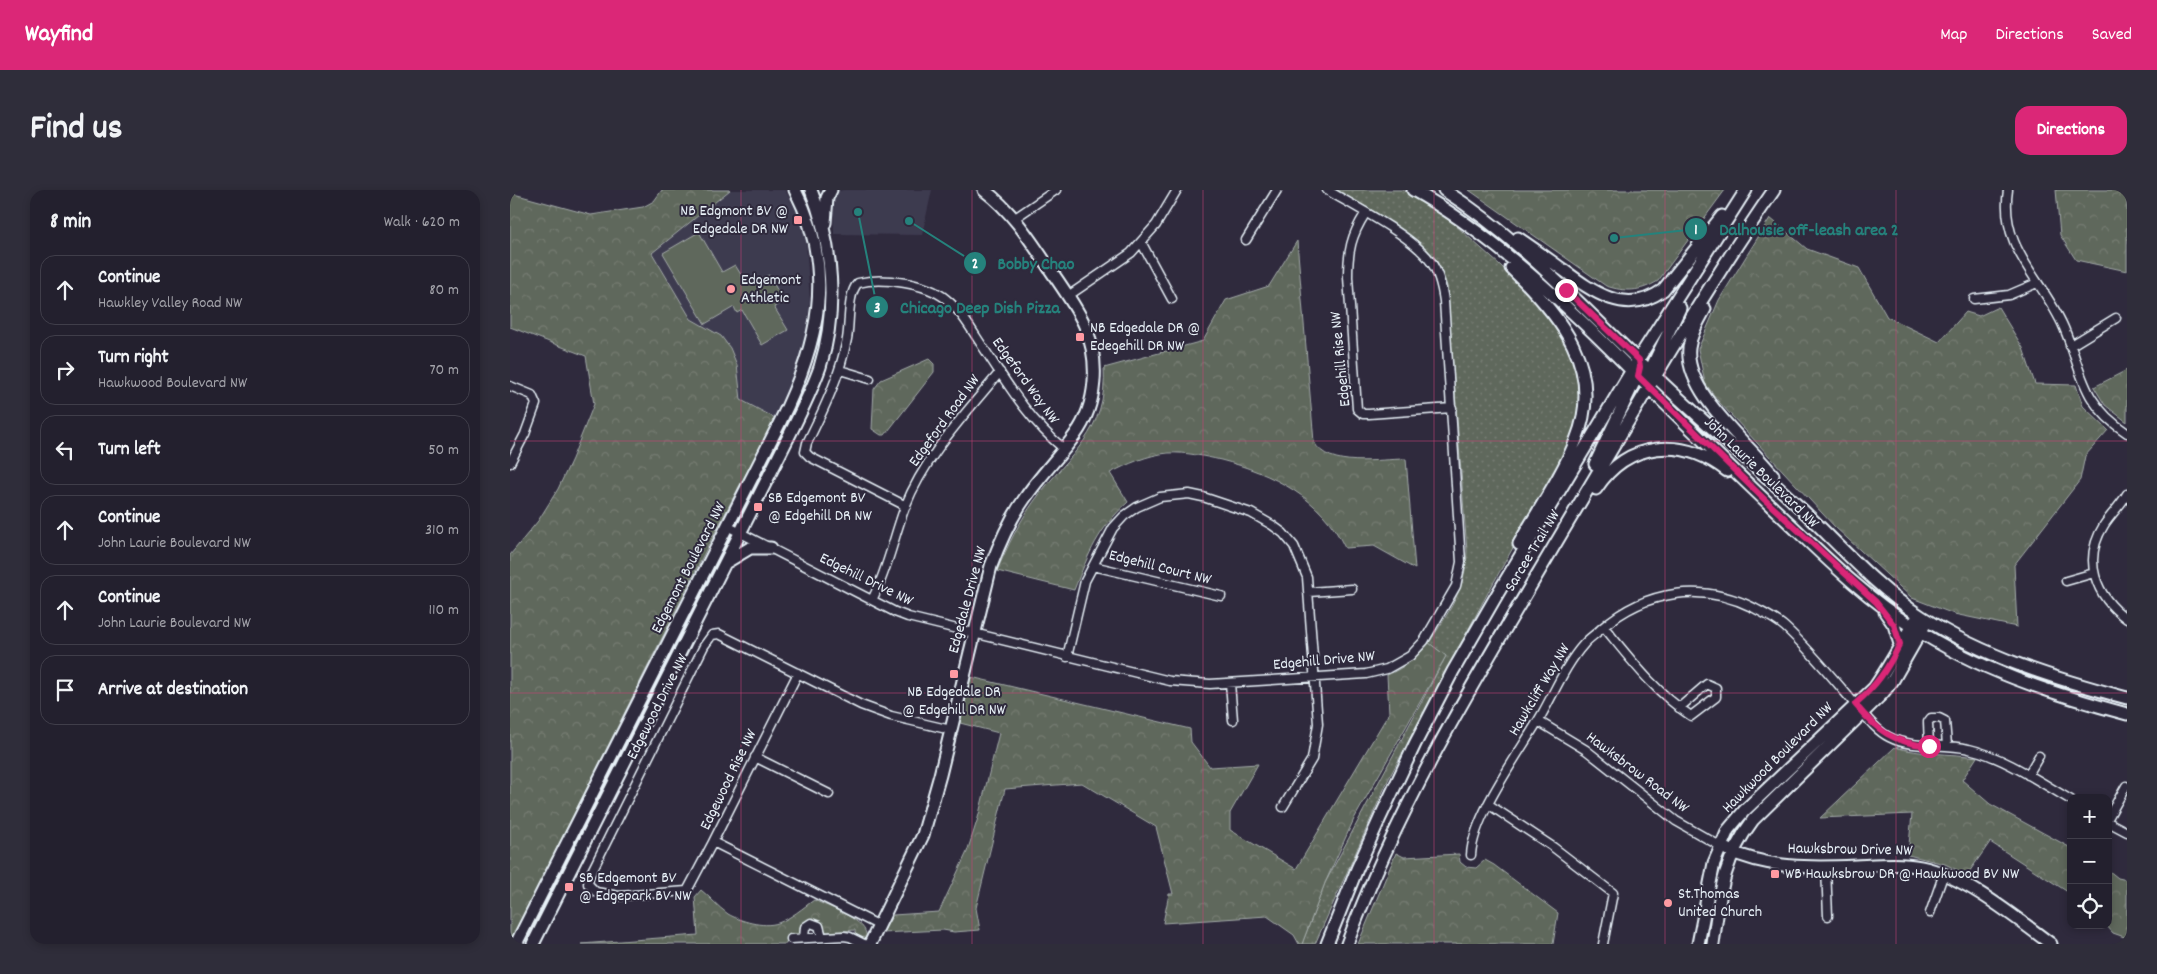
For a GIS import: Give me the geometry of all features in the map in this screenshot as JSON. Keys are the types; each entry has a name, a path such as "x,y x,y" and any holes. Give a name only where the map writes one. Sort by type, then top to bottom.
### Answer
{"main road":[{"name":"Edgemont Boulevard NW","path":"533,944 814,382 824,352 830,321 831,292 825,234 811,190"},
{"path":"825,234 825,210 827,198 831,190"},
{"name":"Edgedale Drive NW","path":"870,944 924,835 990,566 1006,530 1025,498 1084,421 1094,384 1094,364 1089,337 1078,310 1015,218 984,190"},
{"name":"John Laurie Boulevard NW","path":"1413,190 1484,239 1576,315 1636,369 1651,378 1794,502 1881,584 1923,617 1974,646 2036,671 2127,698"},
{"name":"John Laurie Boulevard NW","path":"1444,190 1494,224 1594,316 1636,369"},
{"name":"Sarcee Trail NW","path":"1327,944 1357,869 1414,744 1498,593 1746,190"},
{"name":"Sarcee Trail NW","path":"1347,944 1384,855 1419,783 1463,702 1578,507 1651,378 1774,190"},
{"name":"Edgemont Boulevard NW","path":"516,944 795,392 812,342 818,298 818,266 799,191"},
{"path":"1494,224 1506,230 1586,287 1614,300 1628,302 1641,301 1663,290 1723,214 1734,208"},
{"path":"1758,213 1748,237 1692,334 1689,361 1692,376 1708,401 1764,464 1794,502"},
{"path":"1484,239 1485,244 1552,311 1567,332 1580,360 1586,405 1577,439 1568,459 1502,575 1498,593"},
{"path":"1651,378 1684,300 1686,287"},
{"path":"1578,507 1582,489 1636,369"},
{"name":"John Laurie Boulevard NW","path":"1651,378 1765,500 1876,602 1916,629 1985,666 2034,686 2127,714"},
{"path":"1524,598 1538,586 1602,480 1612,470 1636,454 1661,448 1690,451 1703,456 1726,470 1765,500"},
{"path":"724,564 750,548 771,548"},
{"path":"1876,602 1894,625 1900,644"},
{"name":"Hawkwood Boulevard NW","path":"1698,944 1710,878 1720,846 1728,830 1744,810 1893,680 1923,617"},
{"name":"Hawkwood Boulevard NW","path":"1713,944 1722,883 1739,838 1753,820 1859,709 1886,672 1900,644 1916,629"},
{"name":"Hawksbrow Drive NW","path":"1720,846 1755,861 1778,865 1826,868 1887,865 1920,867 1944,874 1968,886 2045,942"}],"street":[{"path":"1015,218 1056,190"},
{"path":"1068,296 1131,253 1156,225 1177,190"},
{"path":"1246,240 1276,190"},
{"name":"Edgehill Drive NW","path":"727,526 908,617 1176,682 1210,684 1366,674 1397,664 1410,656 1424,641 1451,597 1456,586 1461,562 1444,301 1436,272 1415,245 1327,190"},
{"path":"2008,190 2007,213 2010,232 2022,260 2064,328 2088,394 2103,414 2127,433"},
{"name":"Edgehill Rise NW","path":"1365,214 1353,235 1348,259 1357,409 1363,414 1369,414 1452,408"},
{"path":"1141,242 1172,299"},
{"name":"Edgeford Way NW","path":"906,506 810,457 805,452 840,370 849,326 853,289 858,283 889,282 920,286 945,298 966,321 1033,420 1064,449"},
{"path":"1974,299 2010,295 2037,283"},
{"path":"2070,346 2116,318"},
{"path":"840,370 870,379"},
{"name":"Edgeford Road NW","path":"872,600 886,572 906,506 937,450 1000,372"},
{"path":"510,386 532,395 536,404 525,434 510,463"},
{"path":"1067,657 1085,582 1109,535 1130,511 1144,502 1160,497 1189,494 1251,513 1283,533 1299,555 1310,592 1318,724 1315,748 1306,770 1283,807"},
{"path":"2127,494 2100,532 2093,551 2094,573 2107,602 2127,619"},
{"name":"Edgehill Court NW","path":"1093,566 1221,596"},
{"path":"2066,581 2094,573"},
{"path":"1310,592 1352,589"},
{"name":"Hawkcliff Way NW","path":"1471,855 1472,840 1488,804 1584,644 1616,616 1631,607 1669,595 1690,593 1712,594 1741,602 1768,615 1784,626 1859,709 1888,736 1910,744 1947,745 1981,752 2028,775 2067,798"},
{"path":"1604,627 1654,688 1679,708 1691,716 1716,697 1716,688 1707,684 1679,708"},
{"name":"Edgewood Drive NW","path":"712,842 687,891 619,896 596,892 588,884 593,868 712,635 719,634 877,711 951,730"},
{"name":"Edgewood Rise NW","path":"798,673 712,842 878,926"},
{"path":"1230,683 1233,720"},
{"path":"1929,746 1928,722 1931,718 1939,718 1944,722 1947,745"},
{"name":"Hawksbrow Road NW","path":"1538,722 1586,750 1676,821 1720,846"},
{"path":"2028,775 2039,756"},
{"path":"755,757 828,794"},
{"path":"2112,812 2126,786"},
{"path":"1488,804 1553,847 1613,893 1603,944"},
{"path":"2112,823 2127,832"},
{"path":"1826,868 1828,916"},
{"path":"1930,912 1944,874"},
{"path":"804,938 805,926 811,923 819,926 822,938"},
{"path":"791,940 850,937 864,944"}],"shaded area":[{"path":"730,190 785,190 797,212 806,241 810,302 805,342 797,368 775,418 741,400 737,365 730,348 691,319 652,253"},
{"path":"844,190 932,190 922,235 834,234 833,192"}],"green space":[{"path":"662,190 730,190 652,253 691,319 721,336 730,348 737,365 741,400 775,418 707,548 510,942 510,555 538,521 558,489 594,404 586,356 510,327 510,193 591,215 643,207 654,201"},
{"path":"1337,190 1403,190 1444,215 1500,265 1545,309 1567,340 1564,342 1565,344 1568,343 1574,355 1582,391 1578,421 1559,465 1389,778 1315,944 1302,944 1325,883 1446,656 1429,643 1460,589 1466,565 1467,551 1447,286 1439,265 1426,248 1403,229"},
{"path":"1469,190 1725,190 1658,281 1639,289 1626,290 1606,286"},
{"path":"2056,190 2127,190 2127,271 2076,260 2060,235"},
{"path":"1770,218 1807,249 1859,268 1887,317 1939,342 1966,312 1979,316 1998,307 2023,348 2035,384 2076,385 2083,406 2108,430 2085,456 2080,480 2014,565 2017,627 1954,614 1912,598 1835,527 1719,402 1705,383 1698,349 1719,300"},
{"name":"Edgemont Athletic","path":"699,232 722,272 735,265 749,284 769,275 782,302 774,307 788,330 762,345 742,310 737,313 734,307 705,324 663,253"},
{"path":"1297,241 1314,442 1330,456 1342,459 1369,461 1406,459 1415,569 1374,546 1345,548 1335,530 1323,515 1294,490 1277,480 1240,465 1221,460 1168,453 1145,458 1110,473 1128,502 1109,522 1095,542 1074,590 997,571 1029,508 1084,441 1093,426 1100,409 1104,390 1104,368 1203,341 1226,300 1269,286"},
{"path":"929,359 934,364 934,372 885,435 881,435 872,429 874,389 881,380"},
{"path":"2127,370 2127,422 2105,405 2094,387"},
{"path":"1429,643 1446,656 1354,819 1325,883 1302,944 1299,944 1294,935 1267,916 1163,923 1169,894 1173,894 1156,827 1082,783 1005,789 976,908 980,930 882,933 893,915 939,912 967,852 978,818 999,733 960,723 971,677 1190,729 1191,742 1210,767 1258,764 1230,813 1230,830 1296,869 1389,713 1387,675 1410,662"},
{"path":"1895,747 1925,753 1977,757 1962,780 1990,804 2067,846 2067,891 1990,842 1967,875 1945,864 1908,855 1912,814 1820,818"},
{"path":"1396,853 1404,857 1459,854 1460,862 1466,867 1476,868 1485,860 1494,865 1558,913 1553,944 1358,944"},
{"path":"2112,873 2118,878 2127,880 2127,938 2113,933 2110,929 2112,929"},
{"path":"701,890 728,914 745,921 766,925 783,921 814,900 855,920 866,932 866,938 862,939 855,936 855,930 826,932 819,922 811,920 800,934 788,935 786,944 581,944 698,935 695,897"}],"place":[{"name":"Chicago Deep Dish Pizza","path":"858,212"},
{"name":"NB Edgmont BV @ Edgedale DR NW","path":"798,220"},
{"name":"Bobby Chao","path":"909,221"},
{"name":"Dalhousie off-leash area 2","path":"1614,238"},
{"name":"Edgemont Athletic","path":"731,289"},
{"name":"NB Edgedale DR @ Edegehill DR NW","path":"1080,337"},
{"name":"SB Edgemont BV @ Edgehill DR NW","path":"758,507"},
{"name":"NB Edgedale DR @ Edgehill DR NW","path":"954,674"},
{"name":"WB Hawksbrow DR @ Hawkwood BV NW","path":"1775,874"},
{"name":"SB Edgemont BV @ Edgepark BV NW","path":"569,887"},
{"name":"St.Thomas United Church","path":"1668,903"}],"route":[{"path":"1566,290 1639,360 1638,376 1808,541 1876,602 1889,618 1897,632 1900,644 1886,672 1874,688 1855,704 1871,722 1888,736 1910,744 1929,746"}]}
